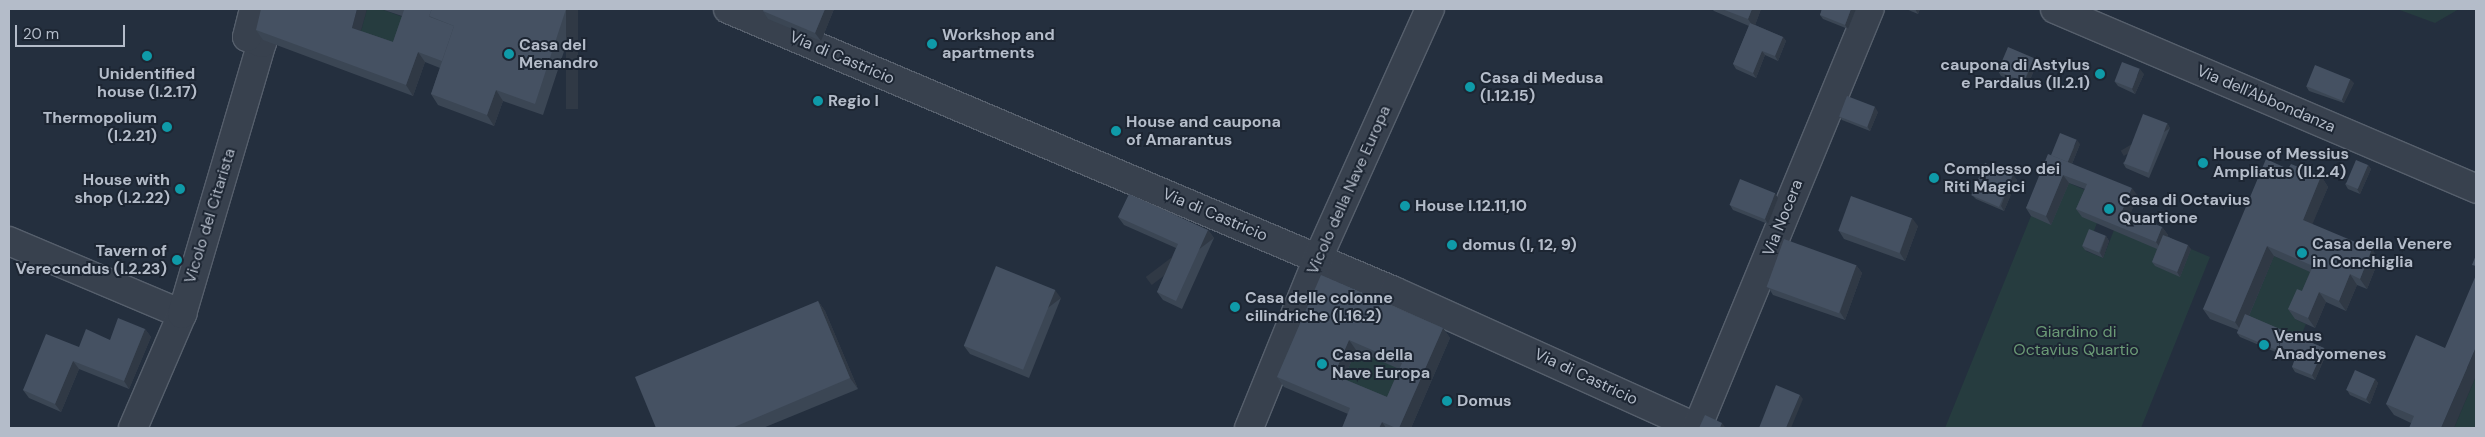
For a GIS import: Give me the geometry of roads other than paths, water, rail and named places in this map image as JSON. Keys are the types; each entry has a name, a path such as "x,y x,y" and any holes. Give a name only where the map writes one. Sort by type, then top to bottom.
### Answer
{"street":[{"name":"Vicolo del Citarista","path":"133,428 182,314 262,43 246,37 254,9"},
{"name":"Via di Castricio","path":"728,9 1318,258 1697,428"},
{"name":"Vicolo della Nave Europa","path":"1249,428 1318,258 1430,9"},
{"name":"Via Nocera","path":"1697,428 1870,9"},
{"name":"Via dell'Abbondanza","path":"2055,9 2476,189"},
{"path":"9,241 182,314"}],"place":[{"name":"Workshop and apartments","path":"932,44"},
{"name":"Casa del Menandro","path":"509,54"},
{"name":"Unidentified house (I.2.17)","path":"147,56"},
{"name":"caupona di Astylus e Pardalus (II.2.1)","path":"2100,74"},
{"name":"Casa di Medusa (I.12.15)","path":"1470,87"},
{"name":"Regio I","path":"818,101"},
{"name":"Thermopolium (I.2.21)","path":"167,127"},
{"name":"House and caupona of Amarantus","path":"1116,131"},
{"name":"House of Messius Ampliatus (II.2.4)","path":"2203,163"},
{"name":"Complesso dei Riti Magici","path":"1934,178"},
{"name":"House with shop (I.2.22)","path":"180,189"},
{"name":"House I.12.11,10","path":"1405,206"},
{"name":"Casa di Octavius Quartione","path":"2109,209"},
{"name":"domus (I, 12, 9)","path":"1452,245"},
{"name":"Casa della Venere in Conchiglia","path":"2302,253"},
{"name":"Tavern of Verecundus (I.2.23)","path":"177,260"},
{"name":"Casa delle colonne cilindriche (I.16.2)","path":"1235,307"},
{"name":"Venus Anadyomenes","path":"2264,345"},
{"name":"Casa della Nave Europa","path":"1322,364"},
{"name":"Domus","path":"1447,401"}],"park label":[{"name":"Giardino di Octavius Quartio","path":"2076,341"}]}
